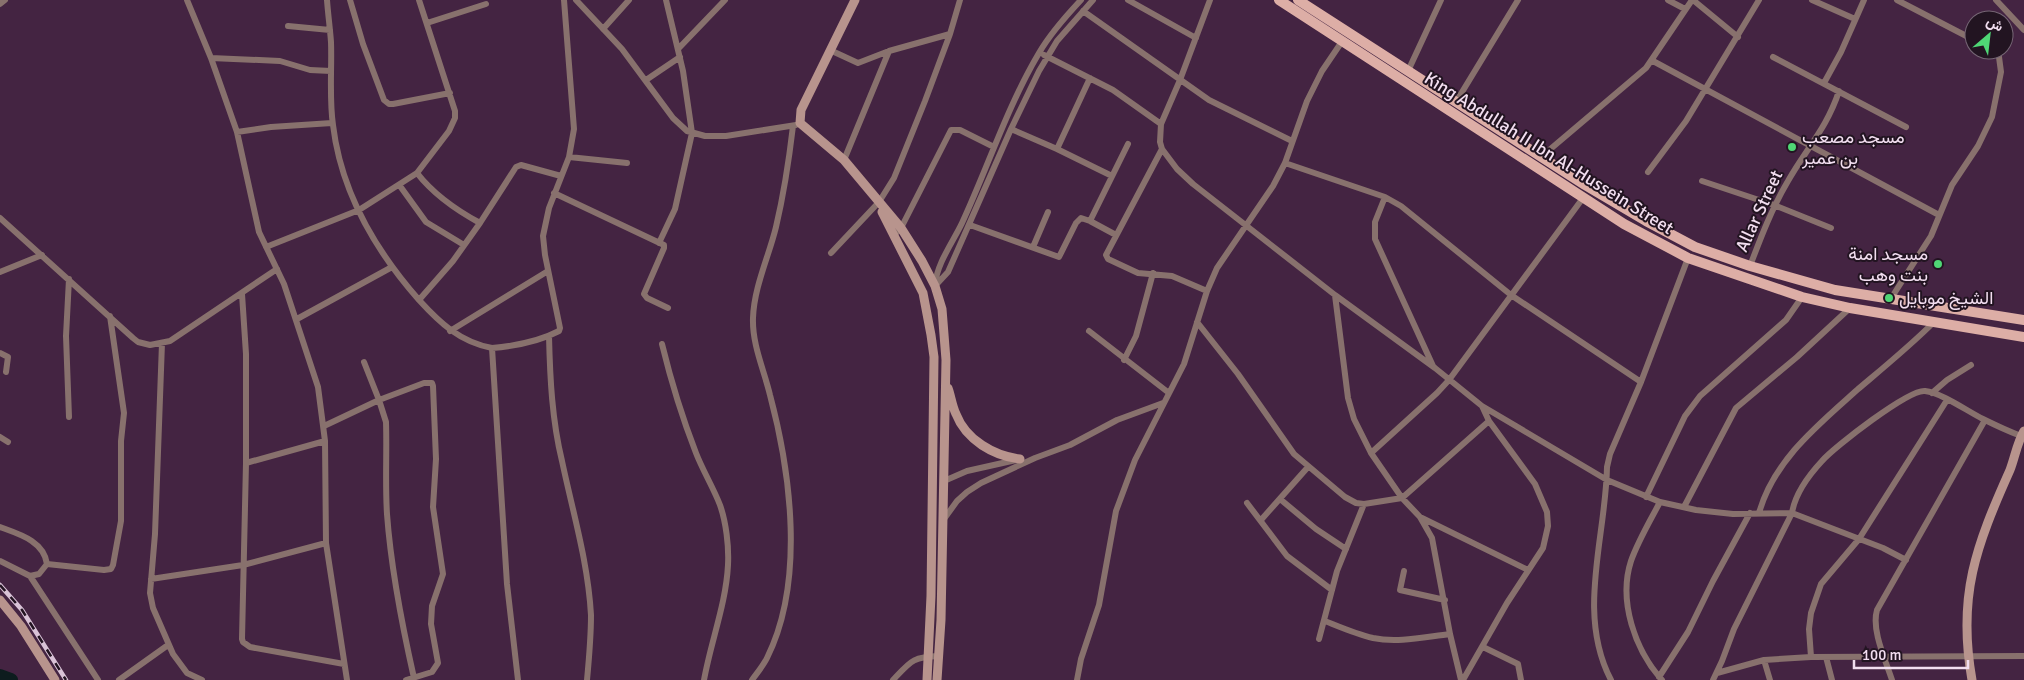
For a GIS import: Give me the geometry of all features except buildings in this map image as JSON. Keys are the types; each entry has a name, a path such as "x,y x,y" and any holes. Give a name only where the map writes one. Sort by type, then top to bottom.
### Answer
{"main road":[{"name":"King Abdullah II Ibn Al-Hussein Street","path":"1279,0 1520,149 1583,198 1624,224 1688,258 1802,297 1850,308 2024,337"},
{"name":"King Abdullah II Ibn Al-Hussein Street","path":"1298,0 1456,102 1495,133"},
{"name":"King Abdullah II Ibn Al-Hussein Street","path":"1520,149 1541,157 1615,203 1686,243 1750,266 1835,290 2024,320"}],"street":[{"path":"0,4 5,0"},
{"path":"187,0 211,58 237,132 255,219 297,319 318,386 325,441 326,543 347,680"},
{"path":"327,0 330,30 332,123 342,172 364,223 392,267 419,300 450,331 467,341 492,348 515,346 549,336 559,331 560,328 542,236 554,193 569,157 574,128 564,0"},
{"path":"350,0 363,44 386,103 393,104 450,93"},
{"path":"266,247 358,210 400,186 417,173 453,123 455,111 419,0"},
{"path":"576,0 646,80 673,118 692,133 705,136 726,136 796,124 844,160 922,261 934,286 944,320 946,378 944,519 934,656 928,680"},
{"path":"603,29 629,0"},
{"path":"659,243 675,210 692,133 688,96 666,0"},
{"path":"678,49 724,0"},
{"path":"752,680 767,658 781,620 790,565 791,526 786,473 771,396 758,350 753,318 786,182 796,124 801,110 832,51 855,0"},
{"path":"831,253 888,190 902,162 950,34 960,0"},
{"path":"934,286 938,271 1039,52 1081,0"},
{"path":"922,293 934,286 948,272 1011,129 1047,56 1093,0"},
{"path":"1128,0 1196,38"},
{"path":"1210,0 1180,80 1161,124 1160,142 1162,149 1177,169 1193,184 1335,295 1482,406 1607,480 1646,498 1684,508 1715,512 1792,513 1859,539 1906,560"},
{"path":"1408,71 1441,0"},
{"path":"1456,102 1518,0"},
{"path":"1668,0 1685,9"},
{"path":"1541,157 1653,61 1692,0 1738,37"},
{"path":"1648,172 1706,90 1759,0"},
{"path":"1812,0 1855,19"},
{"path":"1824,83 1864,0"},
{"path":"1897,0 1964,35"},
{"path":"1996,0 2024,30"},
{"path":"427,23 486,4"},
{"path":"1083,11 1180,80 1226,110 1292,141"},
{"path":"288,26 330,30"},
{"path":"832,51 856,63 889,51 950,34"},
{"path":"1076,680 1099,605 1110,540 1121,497 1135,460 1184,364 1207,291 1217,268 1273,186 1285,163 1315,85 1343,40"},
{"path":"844,160 889,51"},
{"path":"1039,52 1125,97 1161,124"},
{"path":"646,80 680,57"},
{"path":"1773,57 1906,127"},
{"path":"211,58 280,61 310,70 330,71"},
{"path":"1890,300 1931,236 1952,185 1978,146 1992,117 2001,72 1999,60"},
{"path":"1653,61 1939,215"},
{"path":"1057,149 1090,78"},
{"name":"Allar Street","path":"1750,266 1774,205 1795,169 1824,128 1839,91"},
{"path":"237,132 271,127 332,123"},
{"path":"1011,129 1112,176"},
{"path":"937,680 934,656 932,486 934,357 932,335 922,293 898,232 951,130 960,130 994,147"},
{"path":"1090,221 1128,144"},
{"path":"1162,149 1106,252 1108,259 1138,273 1172,276 1207,291"},
{"path":"569,157 626,163"},
{"path":"1285,163 1385,197 1416,216 1511,295 1641,382"},
{"path":"419,300 464,245 516,167 521,165 562,176"},
{"path":"417,173 430,189 445,201 480,222"},
{"path":"1702,182 1774,205 1831,228"},
{"path":"400,186 426,222 464,245"},
{"path":"554,193 664,247 644,294 647,298 668,308"},
{"path":"1385,197 1375,222 1375,239 1434,368"},
{"path":"1371,453 1449,380 1583,198"},
{"path":"1033,247 1048,212"},
{"path":"0,218 138,342 150,345 177,337 277,269"},
{"path":"970,225 1058,257 1076,223 1081,218 1116,235"},
{"path":"0,272 42,255"},
{"path":"1610,680 1599,652 1594,625 1596,567 1607,480 1607,466 1610,454 1641,382 1688,258"},
{"path":"297,319 392,267"},
{"path":"450,331 548,271"},
{"path":"1124,360 1136,336 1153,273"},
{"path":"69,279 66,336 69,417"},
{"path":"242,294 246,354 243,642 255,648 344,664"},
{"path":"1335,295 1348,398 1354,419 1371,453 1402,498 1420,517 1432,538 1450,634 1462,680"},
{"path":"1646,498 1692,405 1786,320 1802,297"},
{"path":"1684,508 1736,408 1797,358 1850,308"},
{"path":"47,564 104,570 110,569 114,562 121,521 121,441 124,413 110,316"},
{"path":"1759,513 1766,493 1786,460 1808,433 1935,321"},
{"path":"1197,322 1238,374 1289,447 1308,467 1350,500 1364,504 1402,498 1489,421"},
{"path":"1088,331 1169,393"},
{"path":"549,336 550,385 556,432 561,460 579,529 591,616 587,680"},
{"path":"162,343 155,534 150,593 152,608 168,645 183,669 202,680"},
{"path":"662,344 685,423 701,465 720,504 725,527 728,564 722,608 704,680"},
{"path":"492,348 508,584 518,680"},
{"path":"0,353 8,357 6,372"},
{"path":"364,362 386,422 387,513 404,628 414,678"},
{"path":"1932,393 1947,380 1971,365"},
{"path":"946,378 956,415 969,434 982,445 1008,458 1035,458"},
{"path":"324,426 379,400 424,383 432,383 436,459 433,499 442,574 432,606 431,624 438,663 432,672 406,680"},
{"path":"1712,680 1717,673 1734,629 1792,513 1798,493 1821,461 1838,445 1918,391 1932,393 2023,437 1989,516 1976,553 1965,626 1967,655 1972,680"},
{"path":"1811,657 1808,629 1817,594 1826,578 1859,539 1947,400"},
{"path":"944,519 957,501 967,492 1035,458 1070,445 1117,420 1163,403"},
{"path":"1462,680 1507,603 1538,557 1546,540 1547,512 1542,497 1528,473 1489,421 1482,406"},
{"path":"1892,680 1877,633 1875,615 1879,604 1986,420"},
{"path":"0,437 8,442"},
{"path":"246,463 325,441"},
{"path":"932,486 967,471 1020,459"},
{"path":"1261,520 1308,467"},
{"path":"1280,499 1316,529 1346,549"},
{"path":"1660,502 1631,562 1627,591 1633,632 1660,678 1685,637 1712,581 1750,513"},
{"path":"1247,504 1287,556 1332,590"},
{"path":"1319,639 1332,590 1364,504"},
{"path":"1420,517 1528,570"},
{"path":"0,527 21,534 38,546 45,554 47,564 39,574 30,576"},
{"path":"151,579 243,565 326,543"},
{"path":"0,561 30,576 98,680"},
{"path":"1404,571 1400,590 1445,600"},
{"path":"0,600 15,617 54,680"},
{"path":"1325,621 1365,636 1385,640 1450,634"},
{"path":"120,680 168,645"},
{"path":"1483,647 1518,664 1521,680"},
{"path":"893,680 910,662 918,658 934,656"},
{"path":"1717,673 1764,660 1811,657 2024,656"},
{"path":"1826,657 1832,680"},
{"path":"1764,660 1770,680"}],"waterway":[{"path":"0,676 11,680"}],"railway":[{"path":"0,585 22,610 66,680"}],"place":[{"name":"مسجد مصعب بن عمير","path":"1792,147"},
{"name":"مسجد امنة بنت وهب","path":"1938,264"},
{"name":"الشيخ موبايل","path":"1889,298"}]}
